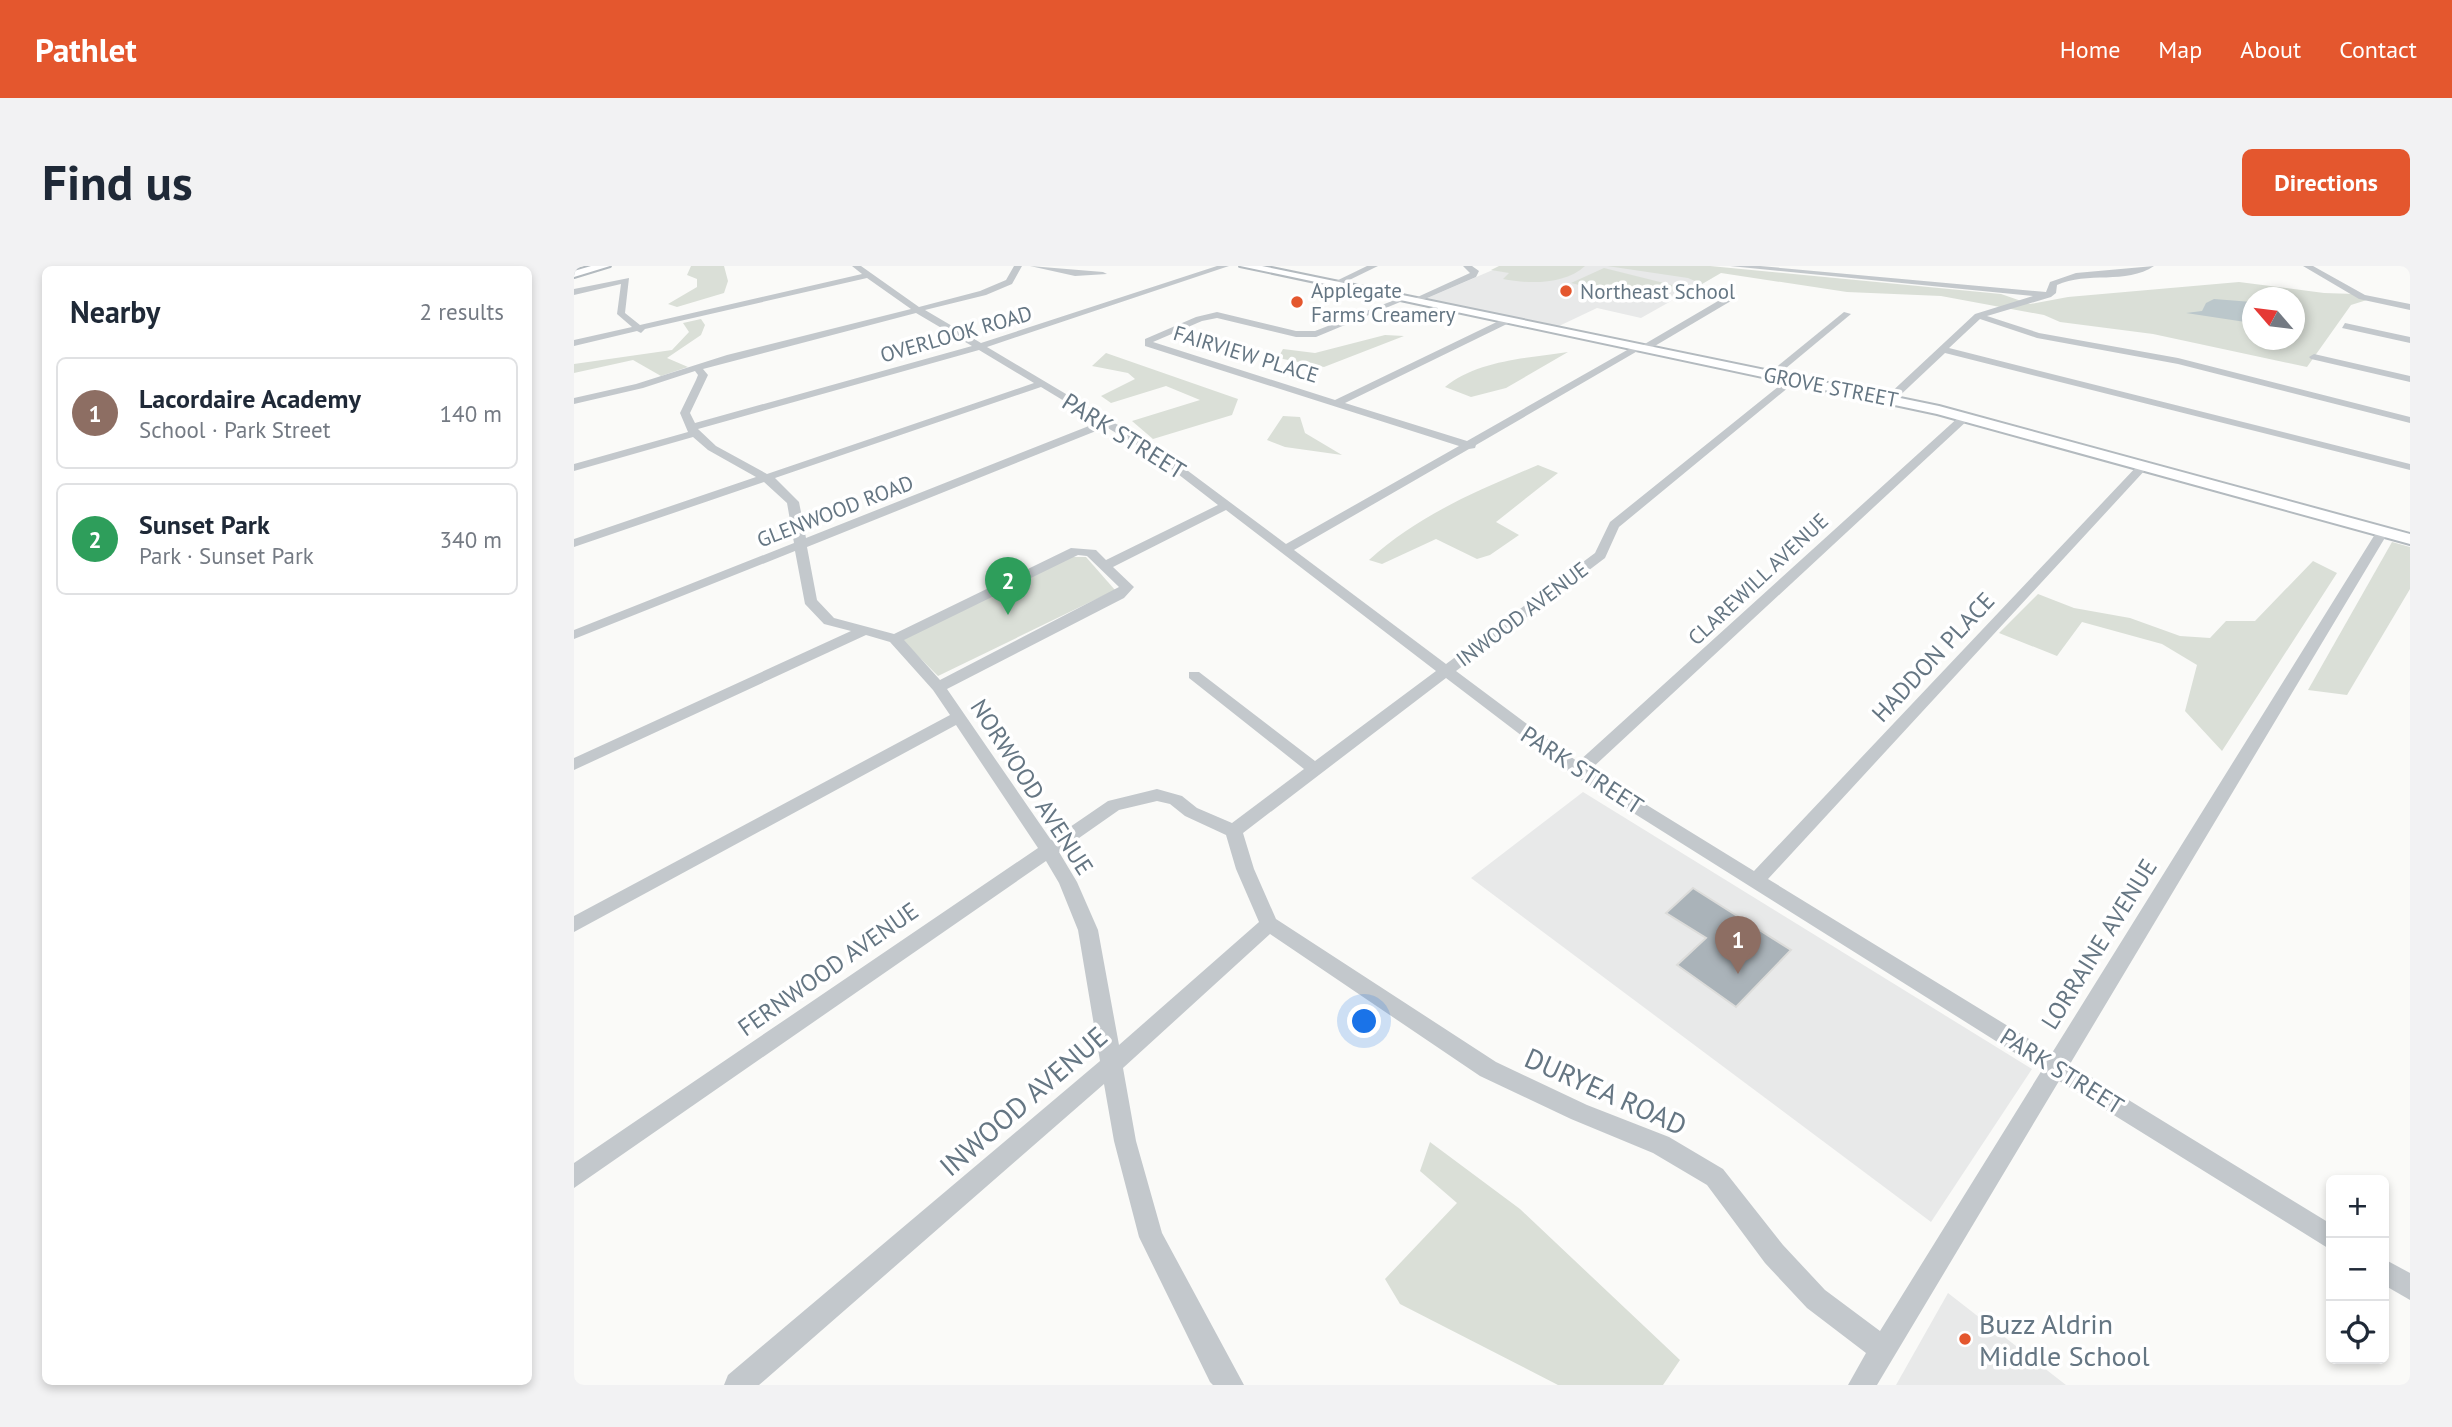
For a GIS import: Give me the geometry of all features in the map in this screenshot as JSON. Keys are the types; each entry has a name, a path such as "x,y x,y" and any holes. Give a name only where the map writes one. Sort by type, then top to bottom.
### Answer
{"main road":[{"path":"574,274 604,266"},
{"name":"GROVE STREET","path":"1246,266 1890,399 1965,417 2410,539"}],"street":[{"path":"1034,266 1075,274 1103,274"},
{"name":"OVERLOOK ROAD","path":"574,468 979,347 1224,266"},
{"path":"1334,284 1374,266"},
{"path":"1415,300 1473,275 1475,271 1467,266"},
{"path":"1734,266 2048,295"},
{"path":"1859,279 1871,266"},
{"path":"2066,266 2082,275"},
{"path":"1890,399 1978,316 2048,295 2052,293 2053,284 2060,279 2131,272 2150,266"},
{"path":"2307,266 2362,298 2410,307"},
{"path":"574,401 639,386 1000,287 1013,278 1014,267"},
{"path":"574,344 640,330 863,270"},
{"name":"PARK STREET","path":"863,270 918,310 1156,452 1444,672 1579,771 2326,1235"},
{"path":"574,292 626,281 621,314 640,330"},
{"path":"613,295 626,293"},
{"path":"1285,550 1733,296"},
{"path":"574,301 600,297"},
{"name":"FAIRVIEW PLACE","path":"1402,298 1316,334 1296,334 1217,315 1199,319 1148,341 1148,344 1471,446"},
{"path":"1771,376 1846,314"},
{"path":"1978,316 2037,335 2178,361 2410,420"},
{"path":"1338,402 1508,320"},
{"path":"2345,326 2410,340"},
{"path":"1942,349 2410,467"},
{"path":"2314,357 2410,379"},
{"path":"698,368 703,375 685,413 694,430 777,483 793,502 810,601 829,621 895,639 1076,551 1091,553 1127,587 1119,594 938,687"},
{"name":"INWOOD AVENUE","path":"1234,831 1600,555 1614,525 1792,380"},
{"path":"574,542 1041,384"},
{"name":"CLAREWILL AVENUE","path":"1579,771 1965,417"},
{"name":"GLENWOOD ROAD","path":"574,635 1109,422"},
{"name":"HADDON PLACE","path":"1756,880 2143,466"},
{"path":"1106,565 1227,505"},
{"name":"LORRAINE AVENUE","path":"1862,1385 2054,1066 2383,531"},
{"path":"574,765 864,631"},
{"name":"NORWOOD AVENUE","path":"895,639 938,687 957,718 1011,791 1068,882 1088,930 1125,1142 1152,1237 1219,1381"},
{"path":"1195,675 1316,770"},
{"path":"574,925 957,718"},
{"name":"FERNWOOD AVENUE","path":"574,1177 1114,806 1157,795 1176,800 1191,812 1234,831"},
{"path":"1234,831 1245,869 1269,924"},
{"name":"INWOOD AVENUE","path":"737,1385 1112,1064 1269,924"},
{"name":"DURYEA ROAD","path":"1269,924 1488,1069 1579,1112 1661,1145 1715,1177 1774,1254 1816,1299 1884,1350"},
{"path":"2389,1274 2410,1287"}],"shaded area":[{"path":"691,266 724,266 728,281 724,293 677,307 668,304 697,287 697,279 687,275"},
{"path":"1499,266 1585,266 1557,280 1524,282 1503,279 1509,273 1491,270"},
{"name":"Northeast School","path":"1502,266 1625,266 1712,278 1641,318 1597,308 1559,326 1425,299"},
{"path":"1607,266 1710,266 2001,294 2030,304 2068,297 2239,282 2278,287 2242,287 2242,350 2305,350 2305,291 2355,294 2370,299 2351,305 2307,367 2153,334 2060,322 2044,315 1941,296 1847,292 1721,273 1702,284 1688,278"},
{"path":"1604,268 1680,287 1648,302 1571,283"},
{"path":"2214,299 2242,301 2242,321 2186,313 2202,311 2206,303"},
{"path":"701,319 705,325 701,335 667,358 688,367 661,376 633,360 574,373 574,364 672,350 689,332 683,323"},
{"path":"1385,335 1404,336 1324,367 1278,358 1283,349 1315,353"},
{"path":"1568,352 1506,388 1471,397 1445,387 1472,371 1488,366"},
{"path":"1106,353 1238,399 1232,415 1153,439 1132,421 1200,400 1166,386 1111,403 1101,396 1135,379 1128,373 1092,366"},
{"path":"1283,416 1300,417 1305,433 1342,455 1285,447 1267,440"},
{"path":"1538,465 1558,473 1496,522 1519,535 1490,555 1477,559 1436,539 1382,564 1369,560 1428,517"},
{"path":"2392,542 2410,547 2410,589 2347,695 2308,690"},
{"path":"1070,557 1086,557 1115,590 938,676 902,640"},
{"path":"2313,561 2337,573 2222,751 2185,711 2197,665 2162,644 2082,622 2057,656 1999,633 2038,594 2074,608 2130,618 2180,636 2210,638 2226,621 2255,621"},
{"path":"1583,792 2032,1069 1931,1222 1471,878"},
{"path":"1430,1142 1520,1209 1680,1360 1663,1385 1558,1385 1400,1304 1385,1279 1457,1203 1420,1171"},
{"name":"Buzz Aldrin Middle School","path":"1948,1293 2066,1385 1896,1385"}],"building":[{"path":"1693,888 1791,950 1736,1007 1677,965 1706,938 1666,913"}],"place":[{"name":"Northeast School","path":"1566,291"},
{"name":"Applegate Farms Creamery","path":"1297,302"},
{"name":"Sunset Park","path":"1008,615"},
{"name":"Lacordaire Academy","path":"1738,974"},
{"name":"Buzz Aldrin Middle School","path":"1965,1339"}]}
